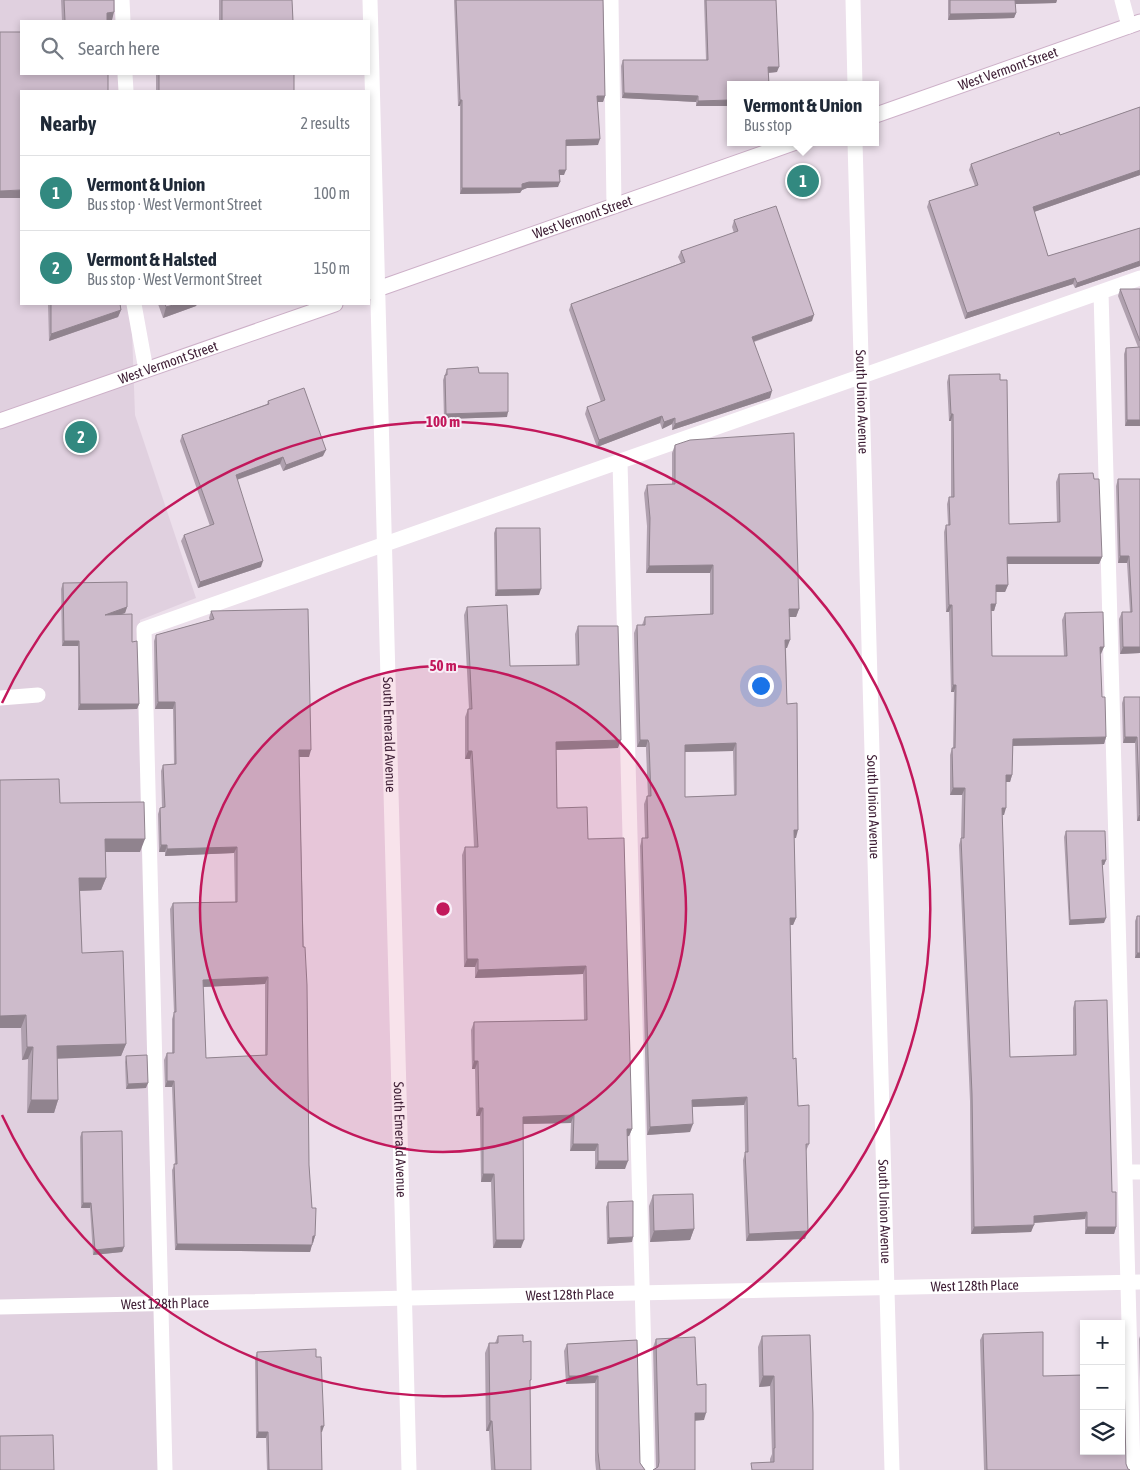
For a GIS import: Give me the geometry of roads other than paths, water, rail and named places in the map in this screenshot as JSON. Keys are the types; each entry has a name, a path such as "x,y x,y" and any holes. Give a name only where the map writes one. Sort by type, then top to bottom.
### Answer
{"street":[{"path":"122,0 123,20"},
{"name":"South Emerald Avenue","path":"370,0 373,290 384,545 408,1470"},
{"path":"611,0 614,206"},
{"path":"853,0 855,81"},
{"path":"1122,0 1134,24"},
{"name":"West Vermont Street","path":"879,114 1134,24"},
{"path":"125,75 126,90"},
{"name":"West Vermont Street","path":"373,290 785,146"},
{"name":"South Union Avenue","path":"855,146 860,378 892,1470"},
{"path":"165,1470 144,629 1140,278"},
{"path":"1101,292 1132,1172 1134,1282 1133,1470"},
{"path":"134,305 146,370"},
{"name":"West Vermont Street","path":"0,421 332,305"},
{"path":"620,462 647,1470"},
{"path":"0,698 38,695"},
{"name":"West 128th Place","path":"0,1307 1134,1282"}],"place":[{"name":"Vermont & Union","path":"803,181"},
{"name":"Vermont & Halsted","path":"81,437"}]}
